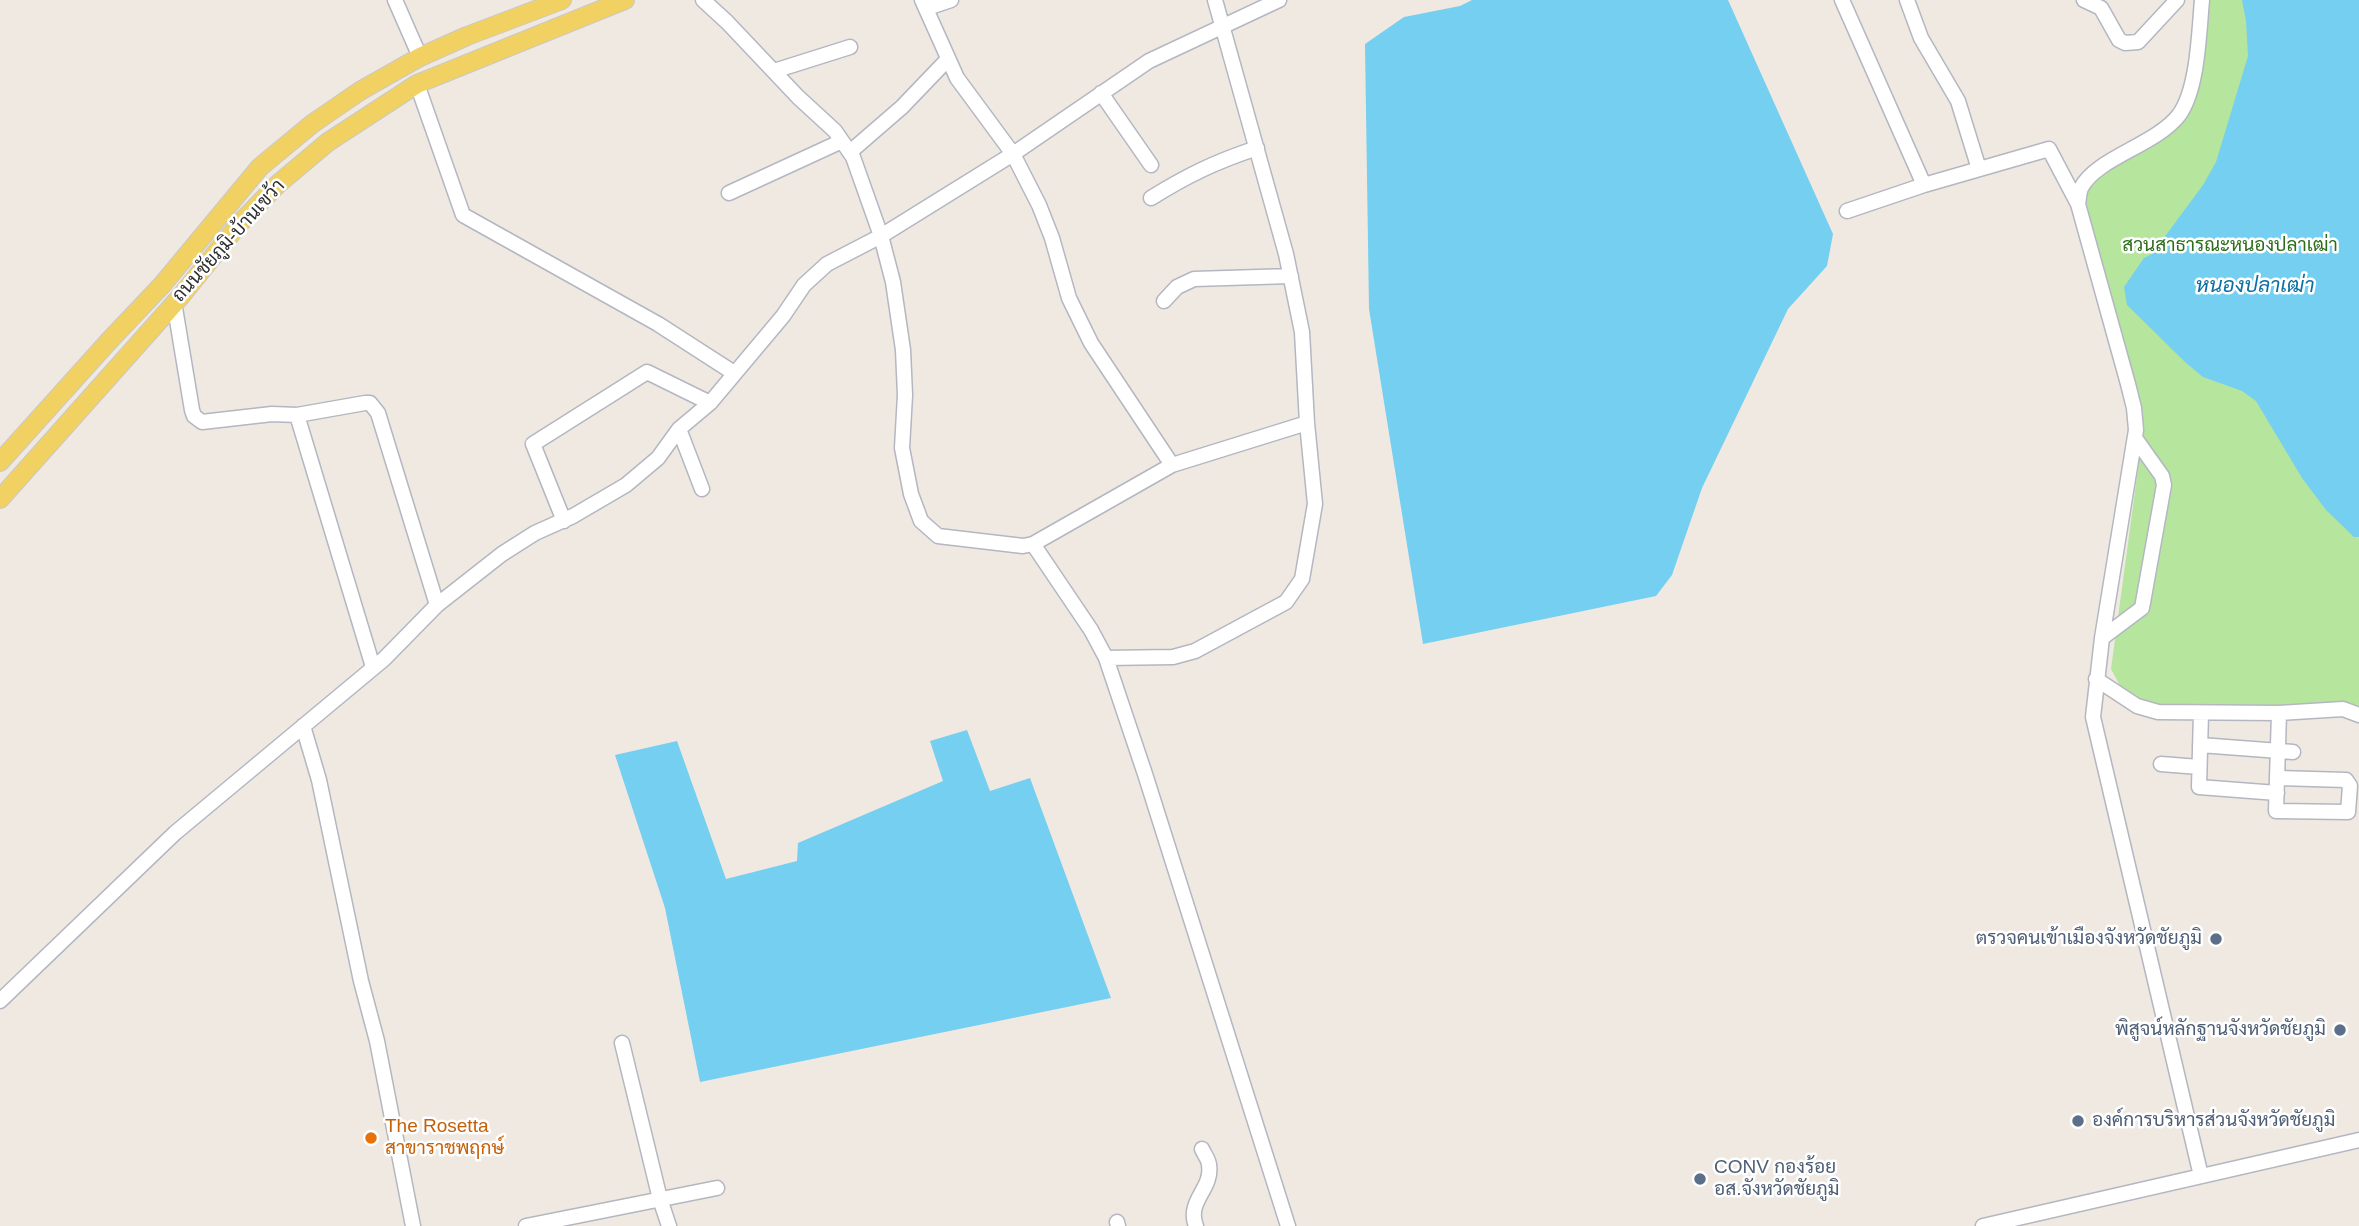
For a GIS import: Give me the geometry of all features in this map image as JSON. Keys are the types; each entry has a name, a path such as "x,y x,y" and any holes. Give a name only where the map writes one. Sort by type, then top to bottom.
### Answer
{"main road":[{"name":"ถนนชัยภูมิ-บ้านเขว้า","path":"0,462 162,285 260,167 312,124 351,97 420,57 562,0"},
{"name":"ถนนชัยภูมิ-บ้านเขว้า","path":"0,499 174,302 239,223 278,184 328,142 417,84 625,0"}],"street":[{"path":"396,0 420,57"},
{"path":"703,0 835,131 846,146 881,236 892,282 903,350 905,394 902,448 911,494 921,521 939,536 1023,546 1033,544 1172,465 1307,423"},
{"path":"951,0 925,4 957,78 1013,154 1039,205 1052,238 1069,298 1091,343 1172,465"},
{"path":"1106,659 1173,657 1195,651 1286,602 1302,579 1315,504 1302,331 1291,276 1216,0"},
{"path":"0,1001 175,833 373,667 437,605 502,554 534,533 564,521 626,485 658,458 679,429 710,403 783,316 804,285 827,264 881,236 1013,154 1149,61 1279,0"},
{"path":"1842,0 1924,185"},
{"path":"1907,0 1921,38 1958,101 1979,169"},
{"path":"2084,0 2104,4 2119,40 2125,43 2138,42 2177,0"},
{"path":"2078,204 2081,189 2092,174 2163,130 2179,114 2192,80 2202,0"},
{"path":"774,71 850,47"},
{"path":"729,193 846,146 902,107 948,59"},
{"path":"417,84 463,215 658,324 734,373"},
{"path":"1101,93 1151,164"},
{"path":"1151,198 1214,162 1257,148"},
{"path":"1847,211 1924,185 2049,149 2078,204 2134,408 2135,438 2096,680 2093,709 2096,738 2201,1176"},
{"path":"1164,301 1177,287 1194,279 1291,276"},
{"path":"174,302 194,415 202,422 272,414 297,415 365,402 373,406 378,414 437,605"},
{"path":"564,521 533,444 647,372 710,403"},
{"path":"297,415 373,667"},
{"path":"679,429 702,489"},
{"path":"2102,638 2142,608 2164,485 2162,476 2135,438"},
{"path":"1033,544 1091,630 1106,659 1288,1226"},
{"path":"2096,680 2137,706 2158,712 2279,713 2343,709 2359,715"},
{"path":"2201,713 2199,787 2277,793"},
{"path":"2277,778 2346,780 2350,786 2348,812 2276,811 2277,778 2285,752 2279,713"},
{"path":"303,726 324,803 361,981 377,1041 413,1226"},
{"path":"2200,745 2285,752"},
{"path":"2161,765 2199,767"},
{"path":"622,1043 669,1226"},
{"path":"1983,1226 2359,1140"},
{"path":"1196,1226 1193,1208 1207,1181 1210,1166 1202,1149"},
{"path":"526,1226 717,1188"}],"green space":[{"name":"สวนสาธารณะหนองปลาเฒ่า","path":"2206,0 2359,0 2359,706 2160,707 2123,691 2111,669 2143,432 2142,412 2082,194 2091,180 2179,119"}],"water":[{"path":"1472,0 1728,0 1833,234 1827,266 1788,309 1702,488 1672,575 1656,596 1423,644 1369,309 1365,44 1404,17 1460,6"},
{"name":"หนองปลาเฒ่า","path":"2242,0 2359,0 2359,537 2354,537 2326,510 2302,478 2256,401 2242,391 2203,377 2127,305 2124,287 2203,185 2216,162 2248,56"},
{"path":"967,730 990,791 1030,778 1111,998 700,1082 665,908 615,755 677,741 726,879 797,861 798,843 943,781 930,741"}],"place":[{"name":"ตรวจคนเข้าเมืองจังหวัดชัยภูมิ","path":"2216,939"},
{"name":"พิสูจน์หลักฐานจังหวัดชัยภูมิ","path":"2340,1030"},
{"name":"องค์การบริหารส่วนจังหวัดชัยภูมิ","path":"2078,1121"},
{"name":"The Rosetta สาขาราชพฤกษ์","path":"371,1138"},
{"name":"CONV กองร้อย อส.จังหวัดชัยภูมิ","path":"1700,1179"}]}
